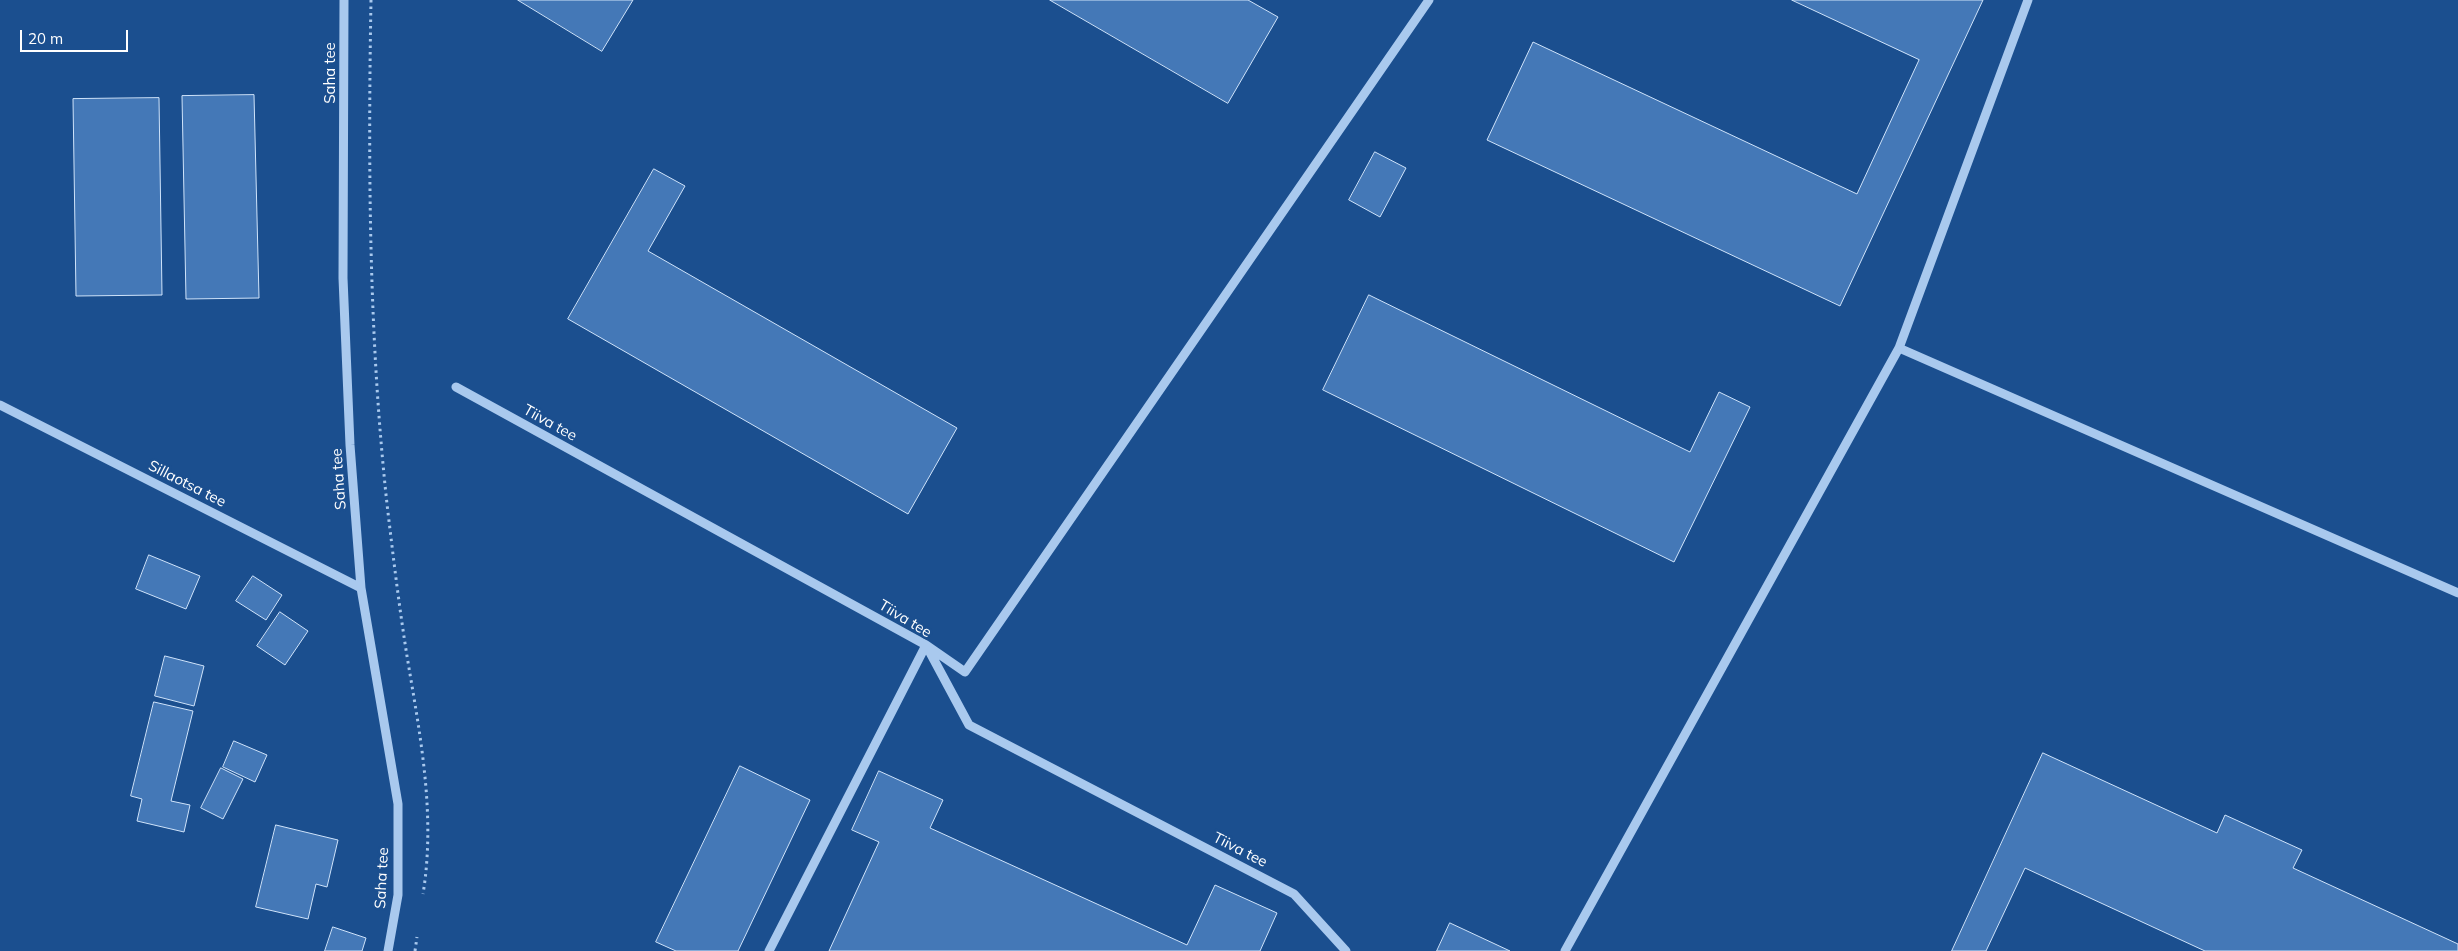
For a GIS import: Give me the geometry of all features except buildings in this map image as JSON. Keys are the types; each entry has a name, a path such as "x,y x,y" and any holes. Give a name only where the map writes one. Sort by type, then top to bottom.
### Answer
{"street":[{"name":"Saha tee","path":"344,0 343,278 350,445 361,588 398,804 398,895 388,951"},
{"path":"769,951 926,646 965,672 1429,0"},
{"path":"1565,951 1899,348 2028,0"},
{"path":"1899,348 2458,592"},
{"name":"Tiiva tee","path":"456,387 926,646 969,725 1294,894 1346,951"},
{"name":"Sillaotsa tee","path":"0,405 361,588"}],"path":[{"path":"371,0 370,182 378,424 398,599 427,779 428,860 423,897"},
{"path":"415,951 417,933"}]}
